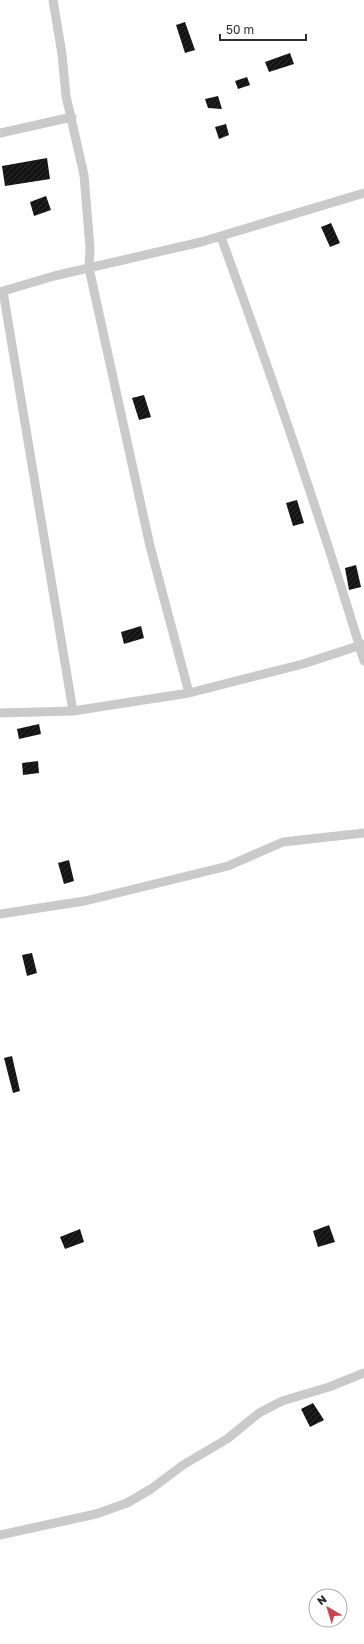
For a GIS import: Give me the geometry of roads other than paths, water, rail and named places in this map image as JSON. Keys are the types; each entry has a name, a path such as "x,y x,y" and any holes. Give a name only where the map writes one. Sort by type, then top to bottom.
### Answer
{"street":[{"path":"54,0 62,54 66,96 84,175 90,248 89,268 150,546 189,693"},
{"path":"0,133 72,117"},
{"path":"73,711 1,291 54,276 221,236 364,193"},
{"path":"221,236 362,645 364,661"},
{"path":"0,713 73,711 189,693 303,664 362,645"},
{"path":"0,914 85,900 228,866 283,842 364,833"},
{"path":"0,1535 96,1514 127,1503 151,1489 183,1465 227,1439 258,1413 282,1401 329,1387 364,1373"}]}
